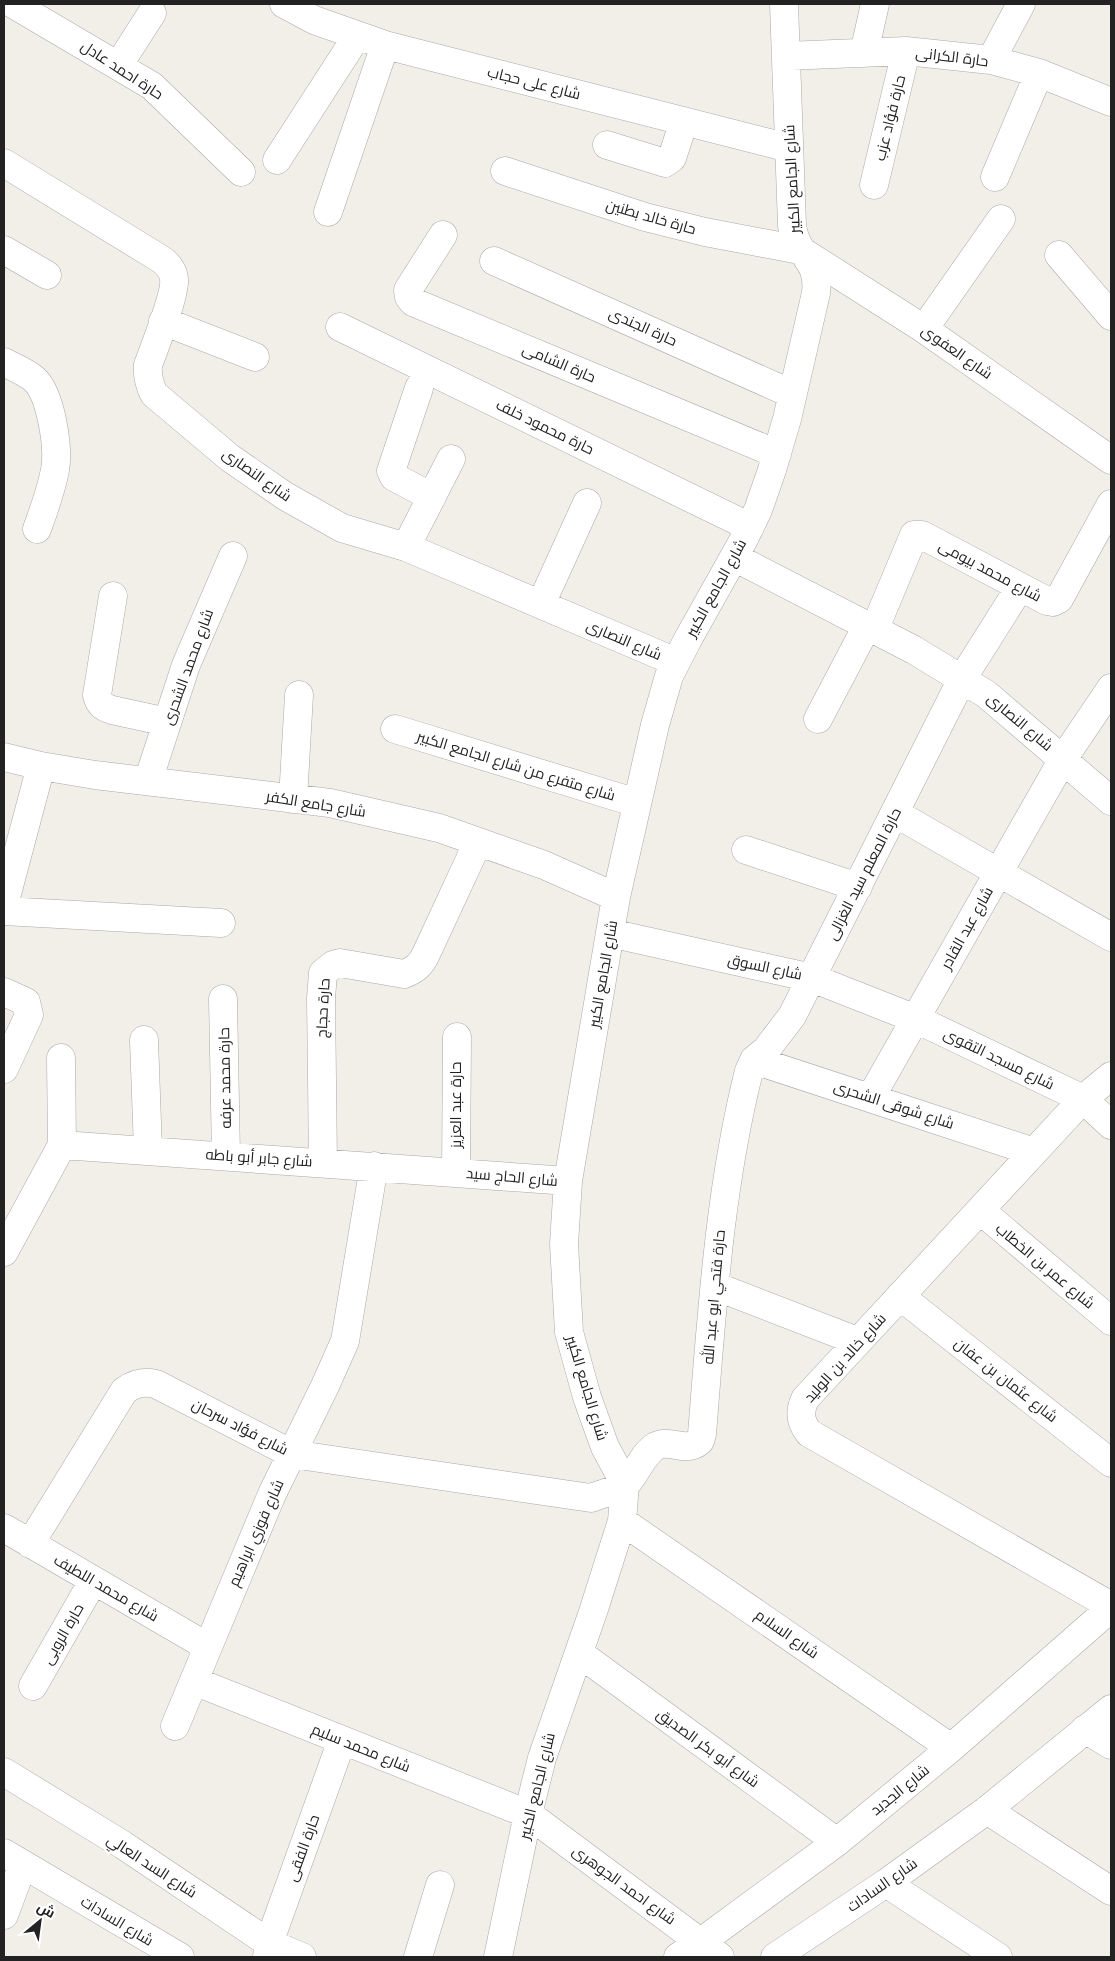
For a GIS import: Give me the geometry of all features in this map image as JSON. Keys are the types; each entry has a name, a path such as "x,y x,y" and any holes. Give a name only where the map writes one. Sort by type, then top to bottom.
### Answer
{"street":[{"name":"حارة احمد عادل","path":"13,4 152,86 241,172"},
{"name":"شارع على حجاب","path":"284,4 314,20 386,45 789,148"},
{"name":"شارع الجامع الكبير","path":"498,1957 528,1814 542,1758 593,1612 622,1521 625,1484 605,1447 586,1397 569,1332 564,1244 568,1181 616,897 637,803 669,676 758,510 777,454 817,280 815,268 800,250 794,238 792,225 784,4"},
{"path":"864,53 875,4"},
{"path":"991,60 1021,4"},
{"path":"118,66 152,13"},
{"path":"276,160 357,36"},
{"path":"328,212 386,45"},
{"name":"حارة الكرانى","path":"786,56 906,51 991,60 1039,73 1111,102"},
{"name":"حارة فؤاد عزب","path":"874,184 906,51"},
{"path":"995,177 1039,73"},
{"path":"607,145 665,163 672,158 684,121"},
{"name":"شارع النصارى","path":"4,163 166,262 171,269 174,286 148,365 149,385 154,394 230,458 284,496 342,528 406,547 676,662"},
{"name":"حارة خالد بطنين","path":"505,171 645,217 705,232 800,250"},
{"path":"924,329 1001,219"},
{"name":"حارة الشامى","path":"443,235 408,290 409,297 413,302 777,454"},
{"path":"4,250 46,275"},
{"name":"شارع العفوى","path":"800,250 924,329 1111,460"},
{"path":"1059,255 1111,316"},
{"name":"حارة الجندى","path":"494,261 792,394"},
{"path":"163,321 255,357"},
{"name":"حارة محمود خلف","path":"340,327 750,527"},
{"path":"4,362 34,379 46,396 53,425 55,468 48,500 37,529"},
{"path":"419,388 391,471 394,477 432,497"},
{"path":"406,547 451,459"},
{"path":"541,604 587,503"},
{"name":"شارع محمد بيومى","path":"871,626 914,535 922,535 1050,602 1059,599 1111,504"},
{"name":"شارع محمد الشحرى","path":"148,781 186,665 232,556"},
{"name":"شارع النصارى","path":"734,557 871,626 986,694 1111,801"},
{"name":"حارة المعلم سيد الغزالى","path":"754,1060 781,1032 792,1016 962,679 1020,587"},
{"path":"113,596 97,694 98,702 104,708 167,722"},
{"path":"818,719 871,626"},
{"name":"شارع عبد القادر","path":"872,1097 1063,759 1111,688"},
{"path":"293,799 299,696"},
{"name":"شارع متفرع من شارع الجامع الكبير","path":"395,730 637,803"},
{"name":"شارع جامع الكفر","path":"4,758 95,775 330,804 430,826 544,865 616,897"},
{"path":"4,905 41,766"},
{"path":"895,813 1111,937"},
{"name":"حارة حجاج","path":"323,1163 321,998 323,973 333,964 340,963 404,974 414,970 426,954 478,842"},
{"path":"746,850 858,887"},
{"path":"4,911 221,923"},
{"name":"شارع السوق","path":"610,933 812,978 916,1019"},
{"path":"4,992 26,1002 29,1010 29,1014 4,1068"},
{"name":"حارة محمد عرفه","path":"224,999 226,1156"},
{"name":"شارع مسجد التقوى","path":"916,1019 1083,1099 1111,1125"},
{"name":"حارة عبد العزيز","path":"456,1172 457,1037"},
{"path":"144,1040 148,1150"},
{"path":"4,1252 62,1145 61,1058"},
{"name":"شارع شوقى الشحرى","path":"754,1060 872,1097 1034,1152"},
{"name":"حارة فتحي ابو عبد الله","path":"625,1484 651,1450 658,1445 665,1443 684,1448 700,1441 726,1188 749,1071 754,1060"},
{"path":"1083,1099 1111,1076"},
{"name":"شارع خالد بن الوليد","path":"1083,1099 805,1399 801,1408 801,1417 803,1426 809,1433 1111,1607"},
{"name":"شارع جابر أبو باطه","path":"62,1145 456,1172"},
{"name":"شارع فوزي ابراهيم","path":"175,1726 272,1494 345,1341 374,1166"},
{"name":"شارع الحاج سيد","path":"456,1172 568,1181"},
{"name":"شارع عمر بن الخطاب","path":"980,1210 1111,1321"},
{"path":"715,1286 857,1341"},
{"name":"شارع عثمان بن عفان","path":"900,1296 1111,1463"},
{"name":"شارع فؤاد سرحان","path":"30,1544 124,1391 140,1383 148,1382 156,1384 292,1454 591,1498 625,1484"},
{"name":"شارع السلام","path":"622,1521 952,1748"},
{"name":"شارع محمد اللطيف","path":"4,1528 208,1647"},
{"name":"حارة الروبى","path":"33,1686 93,1581"},
{"name":"شارع الجديد","path":"678,1957 710,1950 837,1842 952,1748 1111,1607"},
{"name":"شارع أبو بكر الصديق","path":"578,1653 837,1842"},
{"name":"شارع محمد سليم","path":"194,1681 528,1814"},
{"name":"شارع السادات","path":"775,1957 886,1883 987,1810 1111,1709"},
{"path":"1085,1730 1111,1745"},
{"name":"حارة الفقى","path":"268,1950 342,1740"},
{"name":"شارع السد العالي","path":"4,1772 123,1846 268,1950 302,1957"},
{"path":"987,1810 1111,1891"},
{"name":"شارع احمد الجوهرى","path":"528,1814 710,1950"},
{"path":"4,1915 13,1859"},
{"name":"شارع السادات","path":"13,1859 180,1957"},
{"path":"886,1883 998,1957"},
{"path":"418,1957 440,1885"}]}
